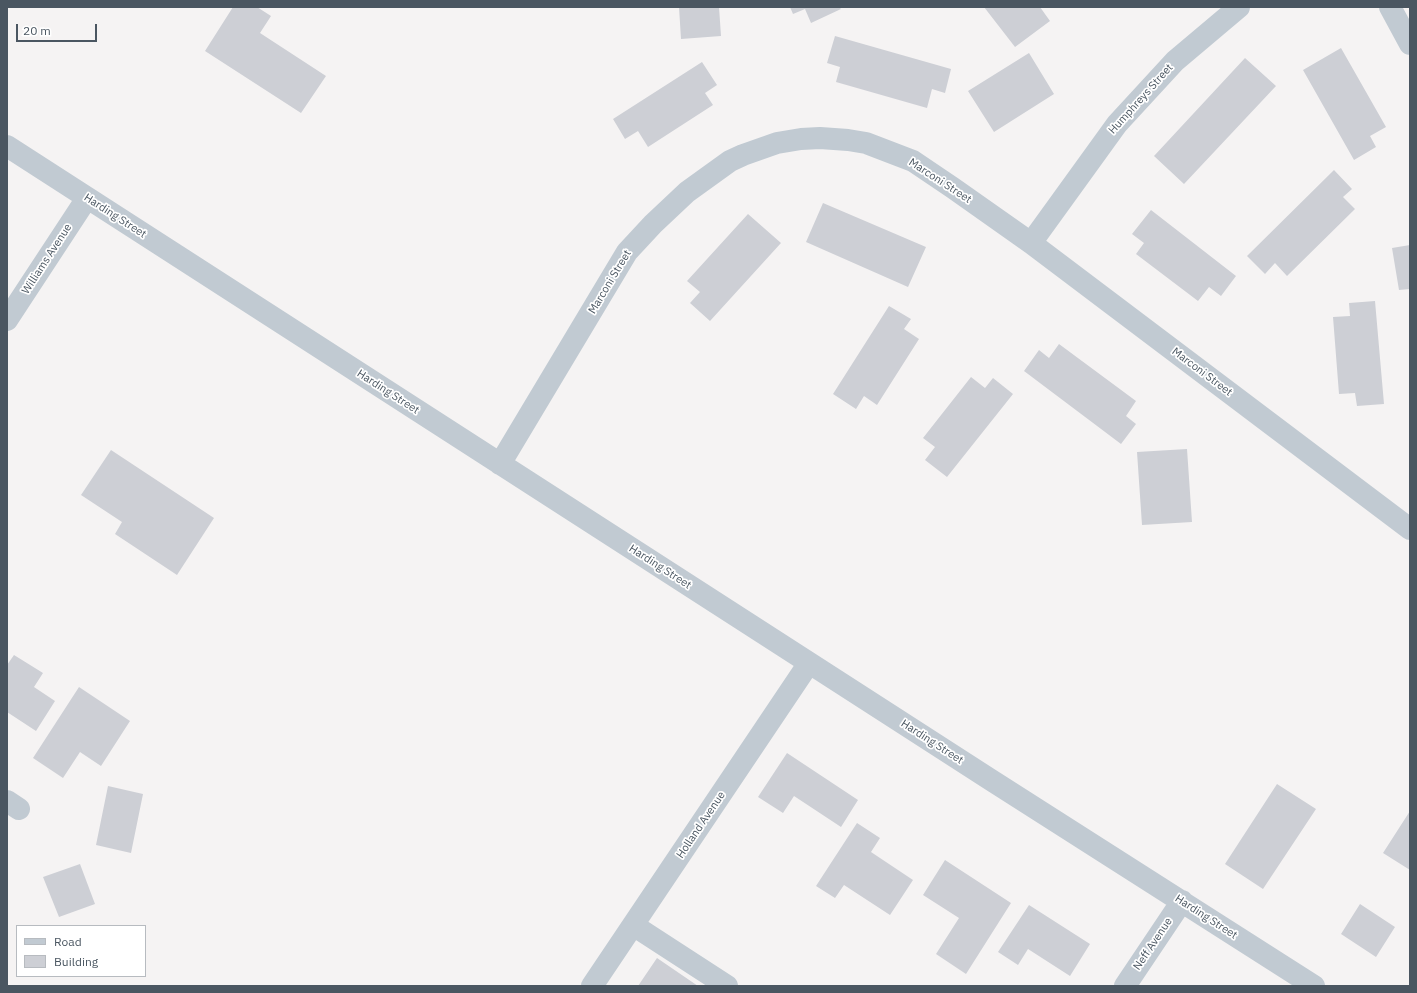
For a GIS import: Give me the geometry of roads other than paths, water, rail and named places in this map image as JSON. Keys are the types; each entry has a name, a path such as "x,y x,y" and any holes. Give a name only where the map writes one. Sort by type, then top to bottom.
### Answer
{"street":[{"name":"Humphreys Street","path":"1031,243 1117,124 1175,61 1239,7"},
{"path":"1390,7 1410,44"},
{"name":"Marconi Street","path":"500,464 597,305 627,252 653,224 687,192 730,161 777,143 801,139 820,138 866,143 912,162 953,188 1031,243 1410,529"},
{"name":"Harding Street","path":"7,146 809,663 1314,986"},
{"name":"Williams Avenue","path":"7,320 87,198"},
{"name":"Holland Avenue","path":"592,986 809,663"},
{"name":"Neff Avenue","path":"1125,986 1182,901"},
{"path":"633,925 727,986"}]}
